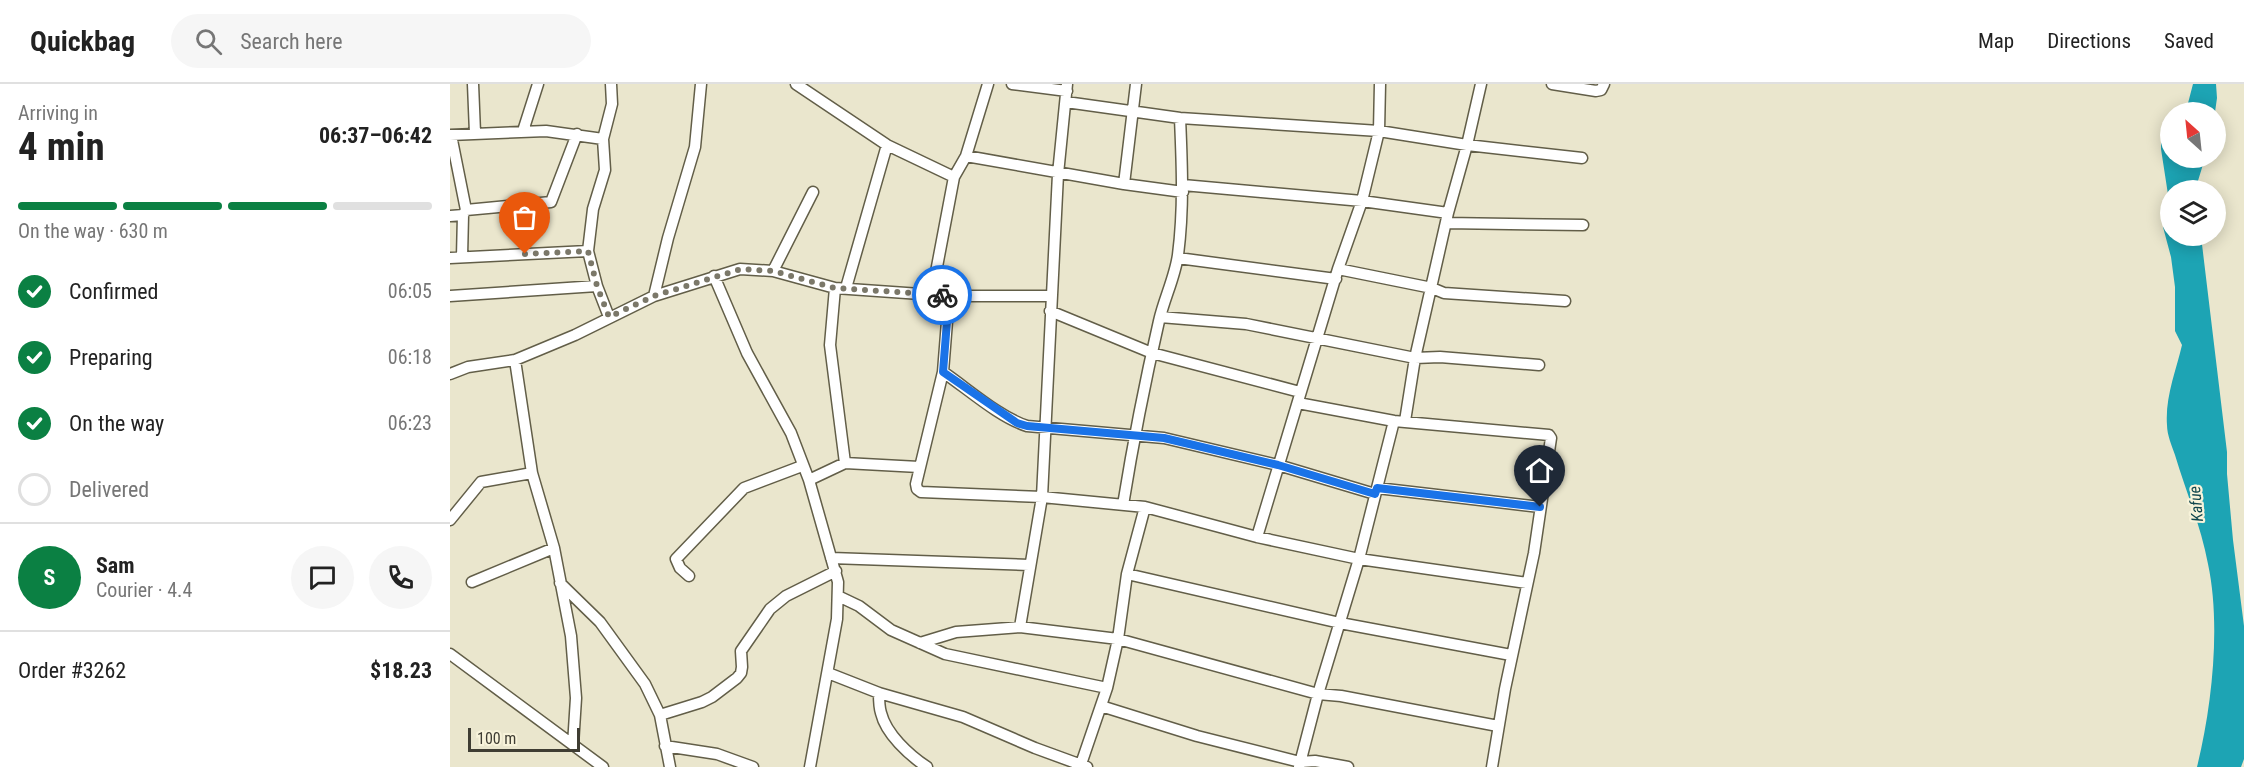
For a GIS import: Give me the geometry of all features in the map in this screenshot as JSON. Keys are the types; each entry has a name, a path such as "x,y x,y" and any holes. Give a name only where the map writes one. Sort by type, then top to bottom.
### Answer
{"street":[{"path":"473,84 475,133"},
{"path":"524,131 538,84"},
{"path":"609,317 597,286 588,251 593,209 606,170 603,139 612,104 611,84"},
{"path":"654,296 694,147 701,84"},
{"path":"796,84 886,145 954,177"},
{"path":"932,293 954,177 966,156 988,84"},
{"path":"1011,84 1067,92 1134,110 1179,118 1379,131 1467,145 1582,158"},
{"path":"1124,184 1136,84"},
{"path":"1257,537 1337,274 1362,201 1379,131 1380,84"},
{"path":"1300,765 1376,491 1400,421 1480,84"},
{"path":"1552,84 1596,91 1601,90 1604,84"},
{"path":"1020,627 1042,497 1050,296 1058,174 1067,92"},
{"path":"1123,505 1135,434 1160,317 1178,258 1183,188 1179,118"},
{"path":"462,257 464,212 455,181 451,135 524,131 577,134 603,139"},
{"path":"450,216 464,212 551,202 577,134"},
{"path":"844,463 830,345 841,288 886,145"},
{"path":"966,156 1124,184 1362,201 1447,218 1583,225"},
{"path":"773,271 813,192"},
{"path":"450,258 588,251"},
{"path":"1178,258 1337,274 1432,288 1444,293 1564,301"},
{"path":"450,374 468,367 515,360 575,335 654,296 741,269 773,271 841,288 949,296 1050,296"},
{"path":"714,276 747,353 791,433 809,480 836,571 837,619 810,767"},
{"path":"450,296 597,286"},
{"path":"949,296 943,372 916,484 917,489 921,492 1042,497 1145,507 1257,537 1359,559 1527,583"},
{"path":"1050,311 1152,353 1299,397 1400,421 1549,435 1552,443 1534,553 1511,655 1492,767"},
{"path":"1160,317 1225,321 1415,358 1440,357 1539,365"},
{"path":"515,360 532,473 554,548 571,636 576,698 573,745"},
{"path":"943,372 1017,423 1027,426 1164,438 1376,491 1540,507"},
{"path":"809,480 844,463 919,467"},
{"path":"689,576 680,568 676,559 736,495 754,483 802,466"},
{"path":"450,520 481,482 532,473"},
{"path":"828,673 879,693 963,717 1083,766 1107,688 1118,639 1127,574 1145,507"},
{"path":"472,582 554,548"},
{"path":"831,558 1029,565"},
{"path":"660,715 702,702 737,678 742,667 741,651 770,609 786,596 836,571"},
{"path":"1127,574 1340,623 1511,655"},
{"path":"560,583 600,622 645,684 660,715 670,767"},
{"path":"838,596 859,606 891,630 945,654 1107,688"},
{"path":"920,643 956,632 1020,627 1118,639 1318,694 1341,696 1498,726"},
{"path":"450,654 603,767"},
{"path":"879,693 881,714 897,741 910,755 927,767"},
{"path":"1101,706 1300,765 1315,761 1348,767"},
{"path":"665,746 717,754 753,767"}],"water":[{"path":"2193,84 2216,84 2216,102 2188,102"},
{"path":"2164,168 2202,168 2198,180 2166,180"},
{"name":"Kafue","path":"2168,246 2202,246 2227,452 2233,540 2244,626 2244,759 2241,767 2197,767 2207,718 2213,666 2214,613 2205,550 2167,429 2169,394 2182,345 2175,331 2175,287"}],"way so far":[{"path":"525,254 588,251 597,286 609,317 654,296 714,276 755,268 835,288 942,295"}],"route":[{"path":"942,295 949,296 943,372 1017,423 1027,426 1164,438 1278,465 1375,494 1377,488 1540,507"}]}
